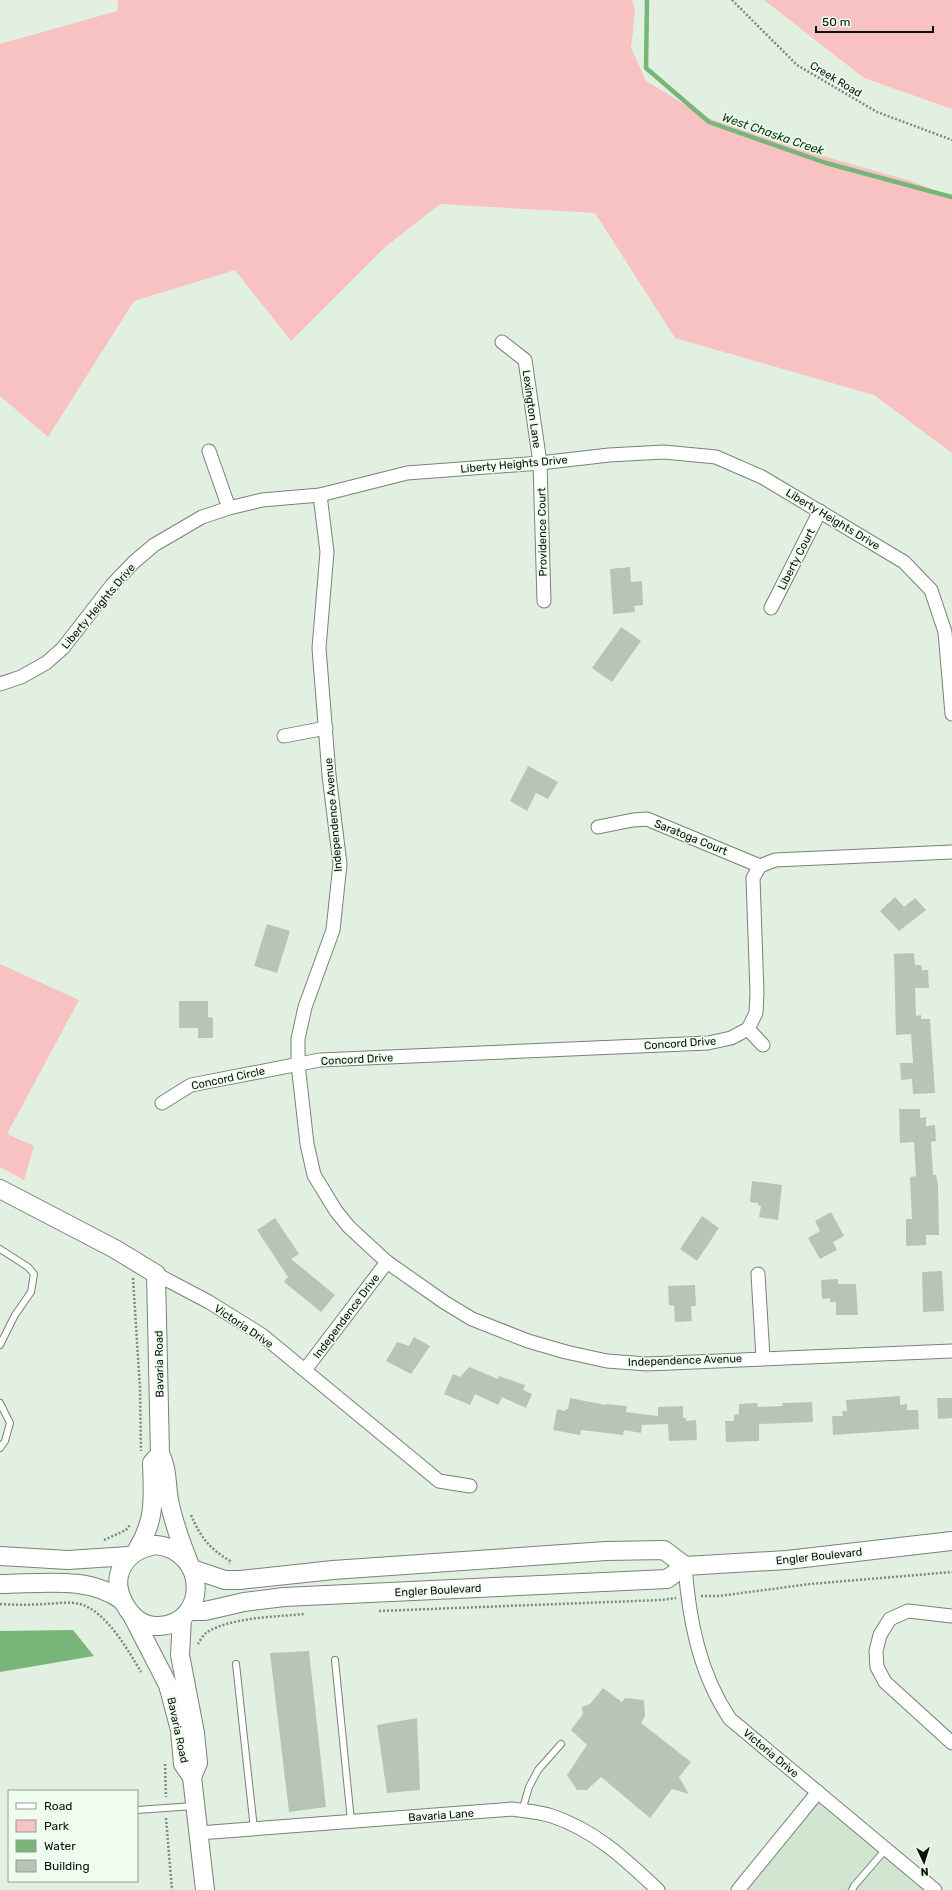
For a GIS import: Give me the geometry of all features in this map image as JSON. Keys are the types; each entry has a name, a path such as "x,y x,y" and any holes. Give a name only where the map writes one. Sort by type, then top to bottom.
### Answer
{"main road":[{"name":"Victoria Drive","path":"0,1189 115,1249 156,1274"},
{"name":"Bavaria Road","path":"156,1274 160,1454 165,1464 169,1500 190,1566"},
{"name":"Bavaria Road","path":"133,1553 151,1520 153,1499 152,1463 160,1454"},
{"name":"Engler Boulevard","path":"185,1614 244,1602 284,1597 667,1579 685,1566 787,1560 952,1541"},
{"path":"0,1556 68,1560 133,1553 156,1545 166,1546 180,1553 190,1566 196,1588 185,1614 169,1625 152,1626 133,1617 123,1601 113,1593 72,1582 0,1584"},
{"path":"190,1566 225,1580 240,1580 377,1566 598,1552 664,1550 685,1566"},
{"path":"123,1601 119,1583 119,1573 133,1553"},
{"name":"Bavaria Road","path":"185,1614 180,1655 196,1740 198,1763 192,1777"},
{"name":"Bavaria Road","path":"133,1617 168,1685 180,1730 183,1764 192,1777 205,1890"}],"street":[{"name":"Lexington Lane","path":"502,342 525,360 540,463"},
{"path":"209,451 229,508"},
{"name":"Liberty Heights Drive","path":"0,684 21,677 46,663 63,648 112,586 154,545 202,517 229,508 262,500 320,495 407,474 540,463 610,455 664,452 716,457 762,477 820,510 904,562 931,590 945,632 952,714"},
{"name":"Providence Court","path":"540,463 544,601"},
{"name":"Independence Avenue","path":"320,495 327,552 319,648 329,775 340,864 333,930 304,1007 298,1039 298,1064 307,1144 314,1175 336,1211 349,1227 387,1262 472,1320 528,1341 566,1352 607,1361 647,1364 952,1351"},
{"name":"Liberty Court","path":"771,608 820,510"},
{"path":"284,736 326,728"},
{"name":"Saratoga Court","path":"598,827 633,820 647,819 760,866"},
{"path":"763,1045 748,1029 756,1013 757,993 753,878 760,866 775,860 952,852"},
{"name":"Concord Drive","path":"298,1064 320,1060 708,1043 731,1038 748,1029"},
{"name":"Concord Circle","path":"162,1103 191,1085 298,1064"},
{"name":"Independence Drive","path":"305,1370 387,1262"},
{"name":"Victoria Drive","path":"156,1274 209,1302 262,1335 439,1481 470,1486"},
{"path":"758,1274 763,1358"},
{"name":"Victoria Drive","path":"685,1566 690,1616 701,1658 719,1703 730,1719 935,1890"},
{"path":"952,1616 908,1611 890,1619 880,1635 876,1651 877,1667 885,1682 952,1743"},
{"path":"738,1890 818,1792"},
{"name":"Bavaria Lane","path":"199,1833 512,1809 551,1816 594,1835 621,1855 658,1890"}],"lane":[{"path":"0,1249 28,1268 34,1274 31,1292 15,1315 0,1345"},
{"path":"0,1403 10,1424 6,1441 0,1448"},
{"path":"335,1660 351,1821"},
{"path":"236,1664 254,1829"},
{"path":"522,1811 528,1787 538,1770 560,1744"},
{"path":"138,1810 196,1806"},
{"path":"852,1890 886,1849"}],"path":[{"name":"Creek Road","path":"732,0 797,65 877,112 952,140"},
{"path":"132,1277 140,1389 141,1452"},
{"path":"99,1540 105,1540 126,1530 134,1520"},
{"path":"378,1611 653,1600 688,1596 719,1596 810,1584 952,1572"},
{"path":"0,1604 23,1605 71,1603 81,1605 95,1611 110,1626 140,1670 143,1677"},
{"path":"180,1655 196,1657 198,1644 206,1633 224,1625 251,1620 309,1614"},
{"path":"140,1670 156,1661"},
{"path":"165,1763 166,1809 172,1890"}],"shaded area":[{"path":"818,1792 935,1890 742,1890"}],"green space":[{"path":"118,0 632,0 635,11 631,48 646,81 705,117 798,149 911,181 952,197 952,453 874,395 675,338 595,213 440,204 384,248 291,341 235,270 134,301 48,437 0,396 0,44 117,11"},
{"path":"764,0 952,0 952,109 864,78"},
{"path":"0,964 79,1000 7,1134 34,1146 24,1180 0,1167"}],"water":[{"path":"73,1630 94,1656 0,1672 0,1631"}],"building":[{"path":"630,567 631,582 642,581 643,605 634,606 635,612 613,614 610,569"},
{"path":"621,627 641,641 612,682 592,668"},
{"path":"528,766 558,782 548,799 536,793 527,811 510,801"},
{"path":"895,897 904,907 915,898 926,910 899,931 880,911"},
{"path":"267,924 290,931 277,973 254,966"},
{"path":"914,953 915,965 921,965 922,970 928,970 929,988 915,988 916,1016 921,1015 921,1019 930,1019 935,1093 913,1094 912,1079 901,1080 900,1063 913,1063 911,1034 896,1035 894,954"},
{"path":"179,1001 208,1001 208,1017 213,1018 213,1038 198,1038 198,1028 179,1028"},
{"path":"899,1109 920,1109 920,1118 926,1117 926,1126 935,1125 936,1141 931,1142 933,1175 936,1175 938,1185 939,1235 926,1235 926,1245 906,1246 906,1219 912,1219 910,1177 916,1176 914,1142 900,1143"},
{"path":"752,1181 782,1185 778,1220 759,1217 761,1206 758,1205 758,1203 750,1202"},
{"path":"831,1212 844,1236 833,1242 837,1250 820,1259 808,1238 820,1231 815,1221"},
{"path":"702,1216 719,1228 697,1261 680,1249"},
{"path":"275,1218 299,1254 291,1259 335,1295 321,1312 284,1282 288,1277 257,1230"},
{"path":"942,1271 944,1311 923,1312 922,1272"},
{"path":"838,1279 838,1284 856,1284 858,1315 836,1315 836,1302 830,1302 830,1298 822,1299 821,1280"},
{"path":"695,1285 696,1306 691,1306 692,1321 675,1322 674,1306 669,1305 668,1286"},
{"path":"414,1337 430,1346 411,1374 386,1361 397,1342 409,1346"},
{"path":"469,1367 498,1379 499,1376 525,1385 523,1390 532,1394 526,1408 502,1397 498,1405 475,1394 470,1405 444,1394 453,1374 460,1377"},
{"path":"900,1396 900,1405 907,1404 907,1410 918,1410 919,1429 833,1435 832,1416 843,1416 842,1411 847,1411 846,1400"},
{"path":"570,1398 606,1405 627,1406 626,1412 658,1416 658,1407 683,1406 683,1418 686,1418 686,1421 696,1420 697,1440 669,1441 668,1424 642,1425 641,1433 624,1430 623,1435 581,1430 580,1435 553,1430 557,1409 565,1411 568,1409"},
{"path":"937,1398 952,1398 952,1418 938,1419"},
{"path":"812,1402 813,1422 759,1424 759,1441 726,1442 725,1421 734,1421 734,1415 739,1414 739,1404 757,1403 758,1407 783,1406 782,1403"},
{"path":"309,1651 326,1807 289,1812 270,1653"},
{"path":"603,1688 622,1702 625,1698 644,1700 645,1716 641,1723 691,1762 679,1777 689,1794 672,1789 650,1818 601,1777 587,1790 577,1790 567,1775 587,1745 571,1730 583,1714 582,1707 590,1704"},
{"path":"417,1718 420,1790 387,1793 377,1725"}],"waterway":[{"name":"West Chaska Creek","path":"647,0 646,68 709,122 826,163 952,197"}]}
